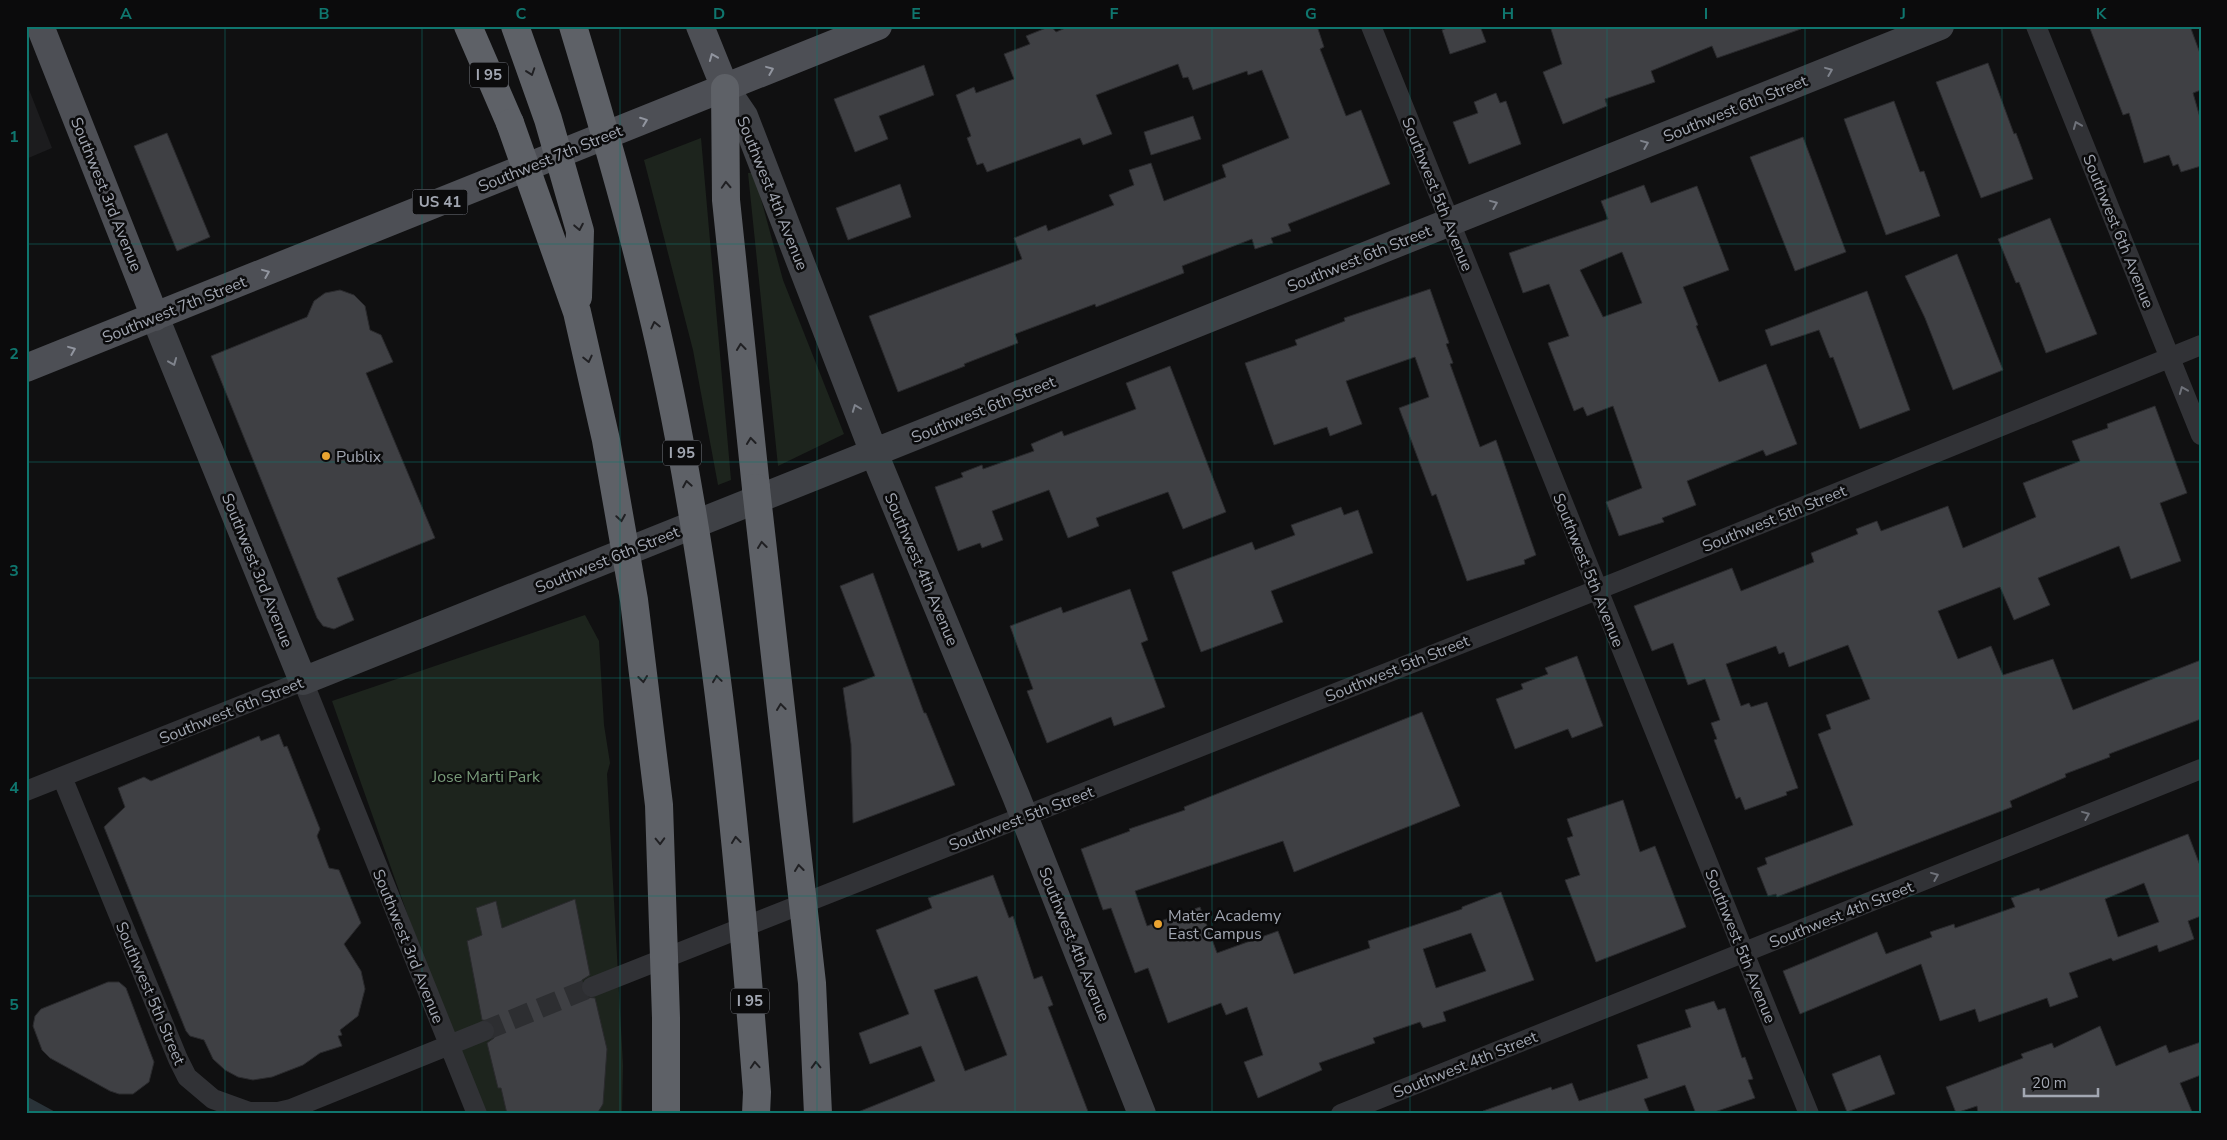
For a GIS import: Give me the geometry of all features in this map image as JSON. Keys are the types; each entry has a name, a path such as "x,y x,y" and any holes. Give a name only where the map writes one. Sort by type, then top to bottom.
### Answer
{"highway":[{"name":"I 95","path":"468,26 510,123 577,312 606,440 621,519 634,600 659,805 666,1018 666,1114"},
{"path":"515,26 548,119 580,231 577,312"},
{"name":"I 95","path":"573,26 631,222 679,438 701,565 726,746 738,860 757,1092 756,1114"},
{"path":"725,88 726,200 812,982 818,1114"}],"main road":[{"name":"Southwest 3rd Avenue","path":"40,26 155,317"},
{"name":"Southwest 4th Avenue","path":"700,26 725,88"},
{"name":"Southwest 7th Street","path":"26,368 878,26"}],"street":[{"name":"Southwest 5th Avenue","path":"1371,26 1808,1114"},
{"name":"Southwest 6th Street","path":"26,791 1940,26"},
{"name":"Southwest 6th Avenue","path":"2036,26 2201,435"},
{"name":"Southwest 4th Avenue","path":"725,88 744,116 874,453 1024,817 1142,1114"},
{"name":"Southwest 3rd Avenue","path":"155,317 303,680 476,1114"},
{"name":"Southwest 5th Street","path":"592,986 1597,590 2201,345"},
{"name":"Southwest 4th Street","path":"1341,1114 2201,769"},
{"name":"Southwest 5th Street","path":"62,777 178,1059 187,1077 202,1092 213,1099 243,1111 278,1112 299,1106 484,1031"}],"shaded area":[{"path":"26,82 52,148 26,159"},
{"path":"26,1096 59,1114 26,1114"}],"green space":[{"path":"701,138 731,480 718,485 693,350 644,160"},
{"path":"748,173 754,173 783,280 844,434 778,466"},
{"name":"Jose Marti Park","path":"585,615 599,641 604,725 610,763 607,774 623,1065 622,1114 478,1114 332,701"}],"building":[{"path":"1051,26 1056,32 1070,26 1317,26 1324,47 1320,49 1346,116 1361,110 1390,184 1288,224 1291,231 1271,238 1273,243 1255,249 1252,239 1182,266 1184,273 1096,307 1095,304 1015,334 1018,343 898,392 869,316 1022,259 1014,238 1046,225 1048,231 1114,205 1109,195 1134,185 1129,170 1151,163 1164,201 1226,177 1222,165 1289,138 1262,70 1248,75 1247,71 1193,90 1188,77 1183,78 1178,64 1096,95 1112,134 1083,145 1080,138 987,172 983,163 977,165 967,138 971,136 956,95 974,87 976,93 1014,79 1004,54 1030,44 1026,36"},
{"path":"1452,26 1480,26 1486,42 1450,54 1442,30"},
{"path":"1550,26 1800,26 1801,29 1717,58 1712,46 1651,71 1655,82 1605,99 1607,106 1563,124 1543,72 1562,64"},
{"path":"2089,26 2190,26 2201,56 2201,90 2193,93 2201,121 2201,166 2181,172 2178,164 2173,166 2169,155 2144,163 2129,113 2123,115"},
{"path":"1988,63 2033,179 1981,198 1936,82"},
{"path":"924,65 934,95 879,116 888,139 855,152 834,99"},
{"path":"1496,93 1500,103 1506,101 1521,144 1469,164 1453,122 1478,113 1474,102"},
{"path":"1894,101 1920,172 1924,171 1940,216 1886,235 1844,119"},
{"path":"1193,116 1201,139 1151,155 1144,132"},
{"path":"167,133 210,237 177,251 134,146"},
{"path":"1803,137 1846,252 1795,271 1750,157"},
{"path":"900,184 911,217 848,240 836,208"},
{"path":"1644,185 1651,203 1697,186 1729,270 1683,287 1698,325 1696,326 1719,382 1766,364 1797,444 1766,456 1763,450 1687,481 1696,505 1662,518 1664,522 1619,536 1606,502 1642,488 1613,406 1587,416 1583,407 1574,411 1548,343 1569,336 1549,284 1523,293 1509,253 1608,219 1601,201","holes":["1622,252 1642,303 1603,317 1580,270"]},
{"path":"2050,218 2097,334 2046,353 2019,282 2016,283 1998,239"},
{"path":"1957,254 2003,370 1953,390 1925,318 1905,276"},
{"path":"1430,289 1449,343 1446,344 1453,363 1450,364 1480,447 1496,440 1536,555 1524,560 1525,564 1467,581 1436,494 1432,496 1399,408 1429,397 1415,357 1346,381 1362,424 1330,436 1327,427 1274,445 1245,363 1297,345 1295,340 1345,321 1344,318"},
{"name":"Publix","path":"340,290 354,295 365,306 370,330 381,335 393,362 366,373 435,538 337,578 354,620 334,629 323,626 317,618 211,356 307,317 314,301 325,293"},
{"path":"1867,291 1910,410 1860,429 1833,357 1830,358 1819,330 1771,346 1765,330"},
{"path":"1170,366 1226,512 1183,529 1168,492 1096,518 1099,526 1068,538 1049,490 992,511 1003,540 982,548 980,543 958,551 935,487 963,477 961,473 982,465 983,469 1034,451 1031,444 1062,431 1064,436 1136,409 1126,383"},
{"path":"2155,406 2187,493 2160,503 2181,561 2131,579 2119,546 2038,578 2050,605 2014,620 2000,587 1938,611 1958,659 1991,646 2003,675 2053,659 2073,710 2201,660 2201,719 2109,754 2110,757 2065,774 2066,777 2010,801 2012,807 1777,897 1776,894 1768,896 1757,868 1767,864 1765,858 1853,825 1818,734 1831,729 1826,715 1870,699 1848,645 1789,667 1784,652 1779,654 1776,646 1726,664 1741,706 1749,703 1751,707 1767,702 1798,788 1786,792 1787,795 1745,810 1740,797 1736,799 1714,740 1717,739 1711,723 1720,720 1705,679 1688,685 1673,643 1652,651 1634,606 1732,568 1741,591 1814,562 1811,553 1858,534 1856,529 1877,521 1881,531 1948,506 1963,548 2036,517 2023,483 2080,461 2072,441 2108,428 2107,424"},
{"path":"1341,507 1344,515 1358,510 1373,553 1271,591 1283,622 1201,652 1172,572 1252,542 1255,550 1295,535 1291,525"},
{"path":"873,573 924,713 926,713 955,785 853,823 851,744 843,688 875,676 840,586"},
{"path":"1130,589 1148,640 1141,643 1165,707 1114,726 1111,717 1047,743 1027,691 1033,689 1010,626 1061,607 1063,613"},
{"path":"1577,656 1603,726 1572,738 1568,729 1515,749 1496,699 1523,689 1521,684 1548,674 1545,668"},
{"path":"1422,712 1460,806 1294,872 1283,841 1135,891 1147,926 1200,907 1217,953 1278,931 1294,974 1370,948 1368,941 1462,909 1462,907 1501,892 1534,980 1443,1012 1446,1021 1423,1028 1420,1022 1373,1038 1375,1043 1319,1063 1322,1070 1258,1098 1244,1062 1263,1055 1247,1007 1226,1015 1221,1003 1168,1023 1148,968 1135,973 1111,908 1103,910 1081,849 1130,831 1129,829 1185,810 1184,807","holes":["1471,933 1486,971 1436,988 1423,949"]},
{"path":"279,734 284,747 287,746 320,829 317,836 329,868 339,870 361,923 344,944 361,971 365,989 358,1016 340,1030 342,1035 338,1036 342,1046 320,1053 303,1065 272,1077 253,1080 238,1077 225,1070 213,1059 204,1040 190,1036 186,1031 104,827 125,807 118,788 144,777 151,781 259,736 261,741"},
{"path":"1623,800 1640,852 1655,846 1686,927 1596,962 1565,880 1580,875 1567,838 1573,836 1567,819"},
{"path":"2188,834 2201,868 2201,916 2188,921 2194,939 2159,952 2157,945 2113,961 2111,958 2069,973 2078,997 2050,1007 2047,998 1979,1022 1975,1009 1940,1021 1921,964 1800,1014 1783,971 1877,932 1886,954 1932,937 1930,932 1954,924 1955,928 2015,907 2011,898 2039,888 2040,891","holes":["2144,883 2159,922 2118,937 2105,899"]},
{"path":"993,875 1009,918 1013,916 1034,979 1042,976 1053,1005 1048,1007 1089,1114 853,1114 935,1081 921,1046 870,1064 859,1033 909,1014 876,930 932,908 928,898","holes":["977,976 1007,1055 965,1071 934,990"]},
{"path":"575,899 590,975 582,980 581,991 585,997 595,998 607,1049 603,1104 597,1114 507,1114 501,1088 498,1088 487,1043 494,1038 495,1027 491,1021 482,1020 467,941 482,935 476,908 496,901 502,928"},
{"path":"108,982 119,982 126,988 154,1062 149,1082 133,1094 119,1094 110,1091 50,1058 42,1050 33,1026 35,1016 41,1009"},
{"path":"1714,1001 1718,1010 1725,1008 1742,1058 1745,1057 1753,1079 1748,1080 1755,1098 1709,1114 1696,1114 1685,1085 1644,1099 1650,1114 1484,1114 1483,1111 1551,1087 1552,1090 1572,1083 1579,1101 1648,1078 1637,1045 1691,1027 1685,1010"},
{"path":"2100,1026 2116,1066 2166,1045 2169,1053 2201,1042 2201,1075 2180,1083 2193,1114 1978,1114 1977,1106 1956,1113 1946,1087 2023,1058 2021,1054 2052,1043 2054,1048"},
{"path":"1880,1055 1895,1094 1847,1112 1832,1074"}],"tunnel":[{"path":"484,1031 592,987"}],"place":[{"name":"Publix","path":"326,456"},
{"name":"Mater Academy East Campus","path":"1158,924"}]}
